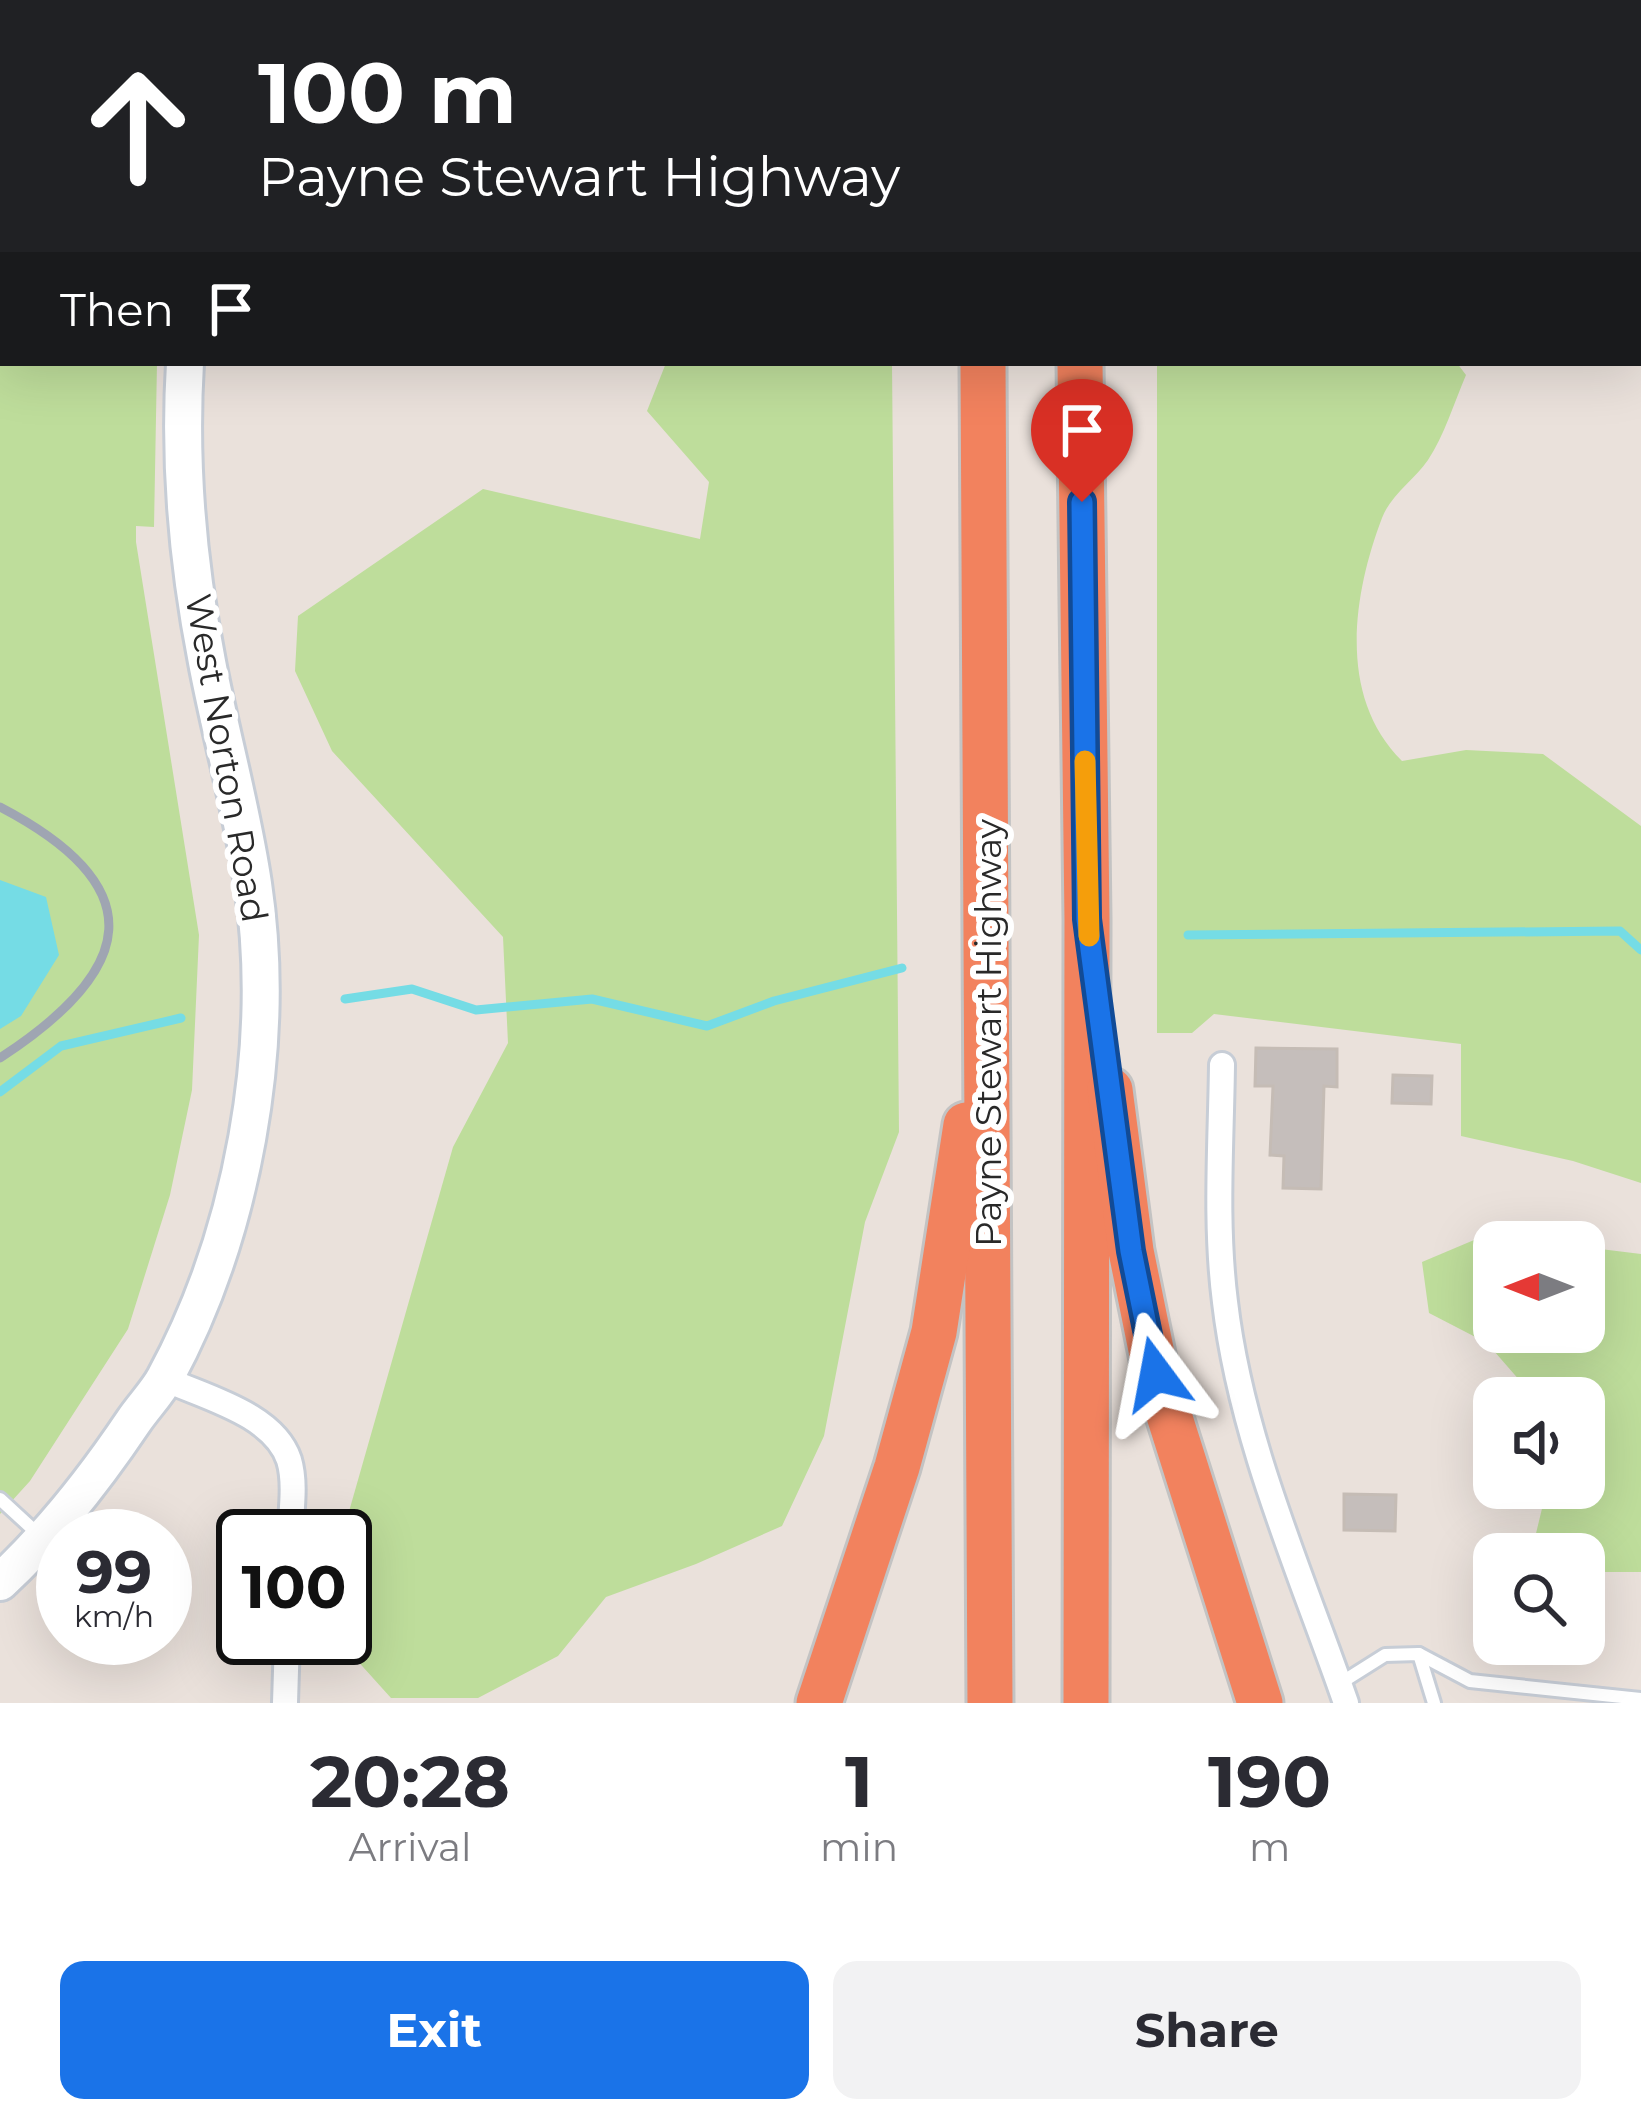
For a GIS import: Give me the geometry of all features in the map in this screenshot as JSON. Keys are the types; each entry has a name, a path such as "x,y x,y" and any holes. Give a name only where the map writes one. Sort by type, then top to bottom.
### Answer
{"highway":[{"name":"Payne Stewart Highway","path":"983,366 990,1703"},
{"path":"1080,366 1087,919 1085,1703"},
{"path":"1087,919 1142,1314 1178,1449 1260,1703"},
{"path":"818,1703 897,1467 934,1332 989,962"}],"main road":[{"name":"West Norton Road","path":"67,1509 165,1379 234,1198 254,1091 261,983 254,886 196,588 184,448 185,366"},
{"name":"West Norton Road","path":"0,1582 36,1547"}],"street":[{"path":"1222,1065 1220,1252 1233,1353 1259,1452 1343,1693"},
{"path":"165,1379 268,1430 289,1460 290,1509"},
{"path":"285,1703 286,1665"}],"lane":[{"path":"0,1499 36,1532"},
{"path":"1343,1693 1385,1655 1419,1654 1469,1681 1641,1699"},
{"path":"1419,1654 1434,1703"}],"green space":[{"path":"0,366 157,366 154,527 136,526 136,542 199,935 192,1090 170,1195 128,1329 30,1481 0,1514"},
{"path":"665,366 892,366 899,1132 865,1222 824,1436 782,1526 606,1597 558,1656 478,1698 391,1698 361,1665 372,1665 372,1509 350,1509 453,1147 508,1043 503,937 332,751 295,671 298,616 483,489 700,539 709,482 647,411"},
{"path":"1157,366 1459,366 1466,375 1434,451 1391,502 1372,549 1358,613 1360,677 1382,736 1402,761 1466,750 1543,754 1641,826 1641,1183 1573,1161 1461,1136 1461,1044 1214,1014 1192,1033 1157,1033"},
{"path":"1473,1240 1473,1336 1429,1313 1422,1262"},
{"path":"1605,1250 1641,1254 1641,1572 1605,1572 1605,1533 1536,1533 1542,1509 1605,1509 1605,1377 1517,1377 1496,1353 1605,1353"}],"water":[{"path":"0,880 46,897 59,955 21,1016 0,1029"}],"building":[{"path":"1256,1048 1337,1049 1337,1087 1324,1086 1321,1189 1283,1188 1284,1156 1270,1155 1273,1086 1255,1086"},
{"path":"1393,1075 1432,1076 1431,1104 1392,1103"},
{"path":"1344,1494 1396,1495 1395,1531 1344,1530"}],"waterway":[{"path":"1188,935 1620,931 1641,950"},
{"path":"345,999 412,989 476,1010 592,999 707,1026 774,1001 902,968"},
{"path":"0,1092 61,1046 181,1018"}],"railway":[{"path":"0,807 50,837 84,868 104,899 109,930 100,961 79,993 0,1058"}],"slow traffic":[{"path":"1085,761 1089,936"}],"route":[{"path":"1082,502 1087,919 1131,1251 1156,1374"}]}
